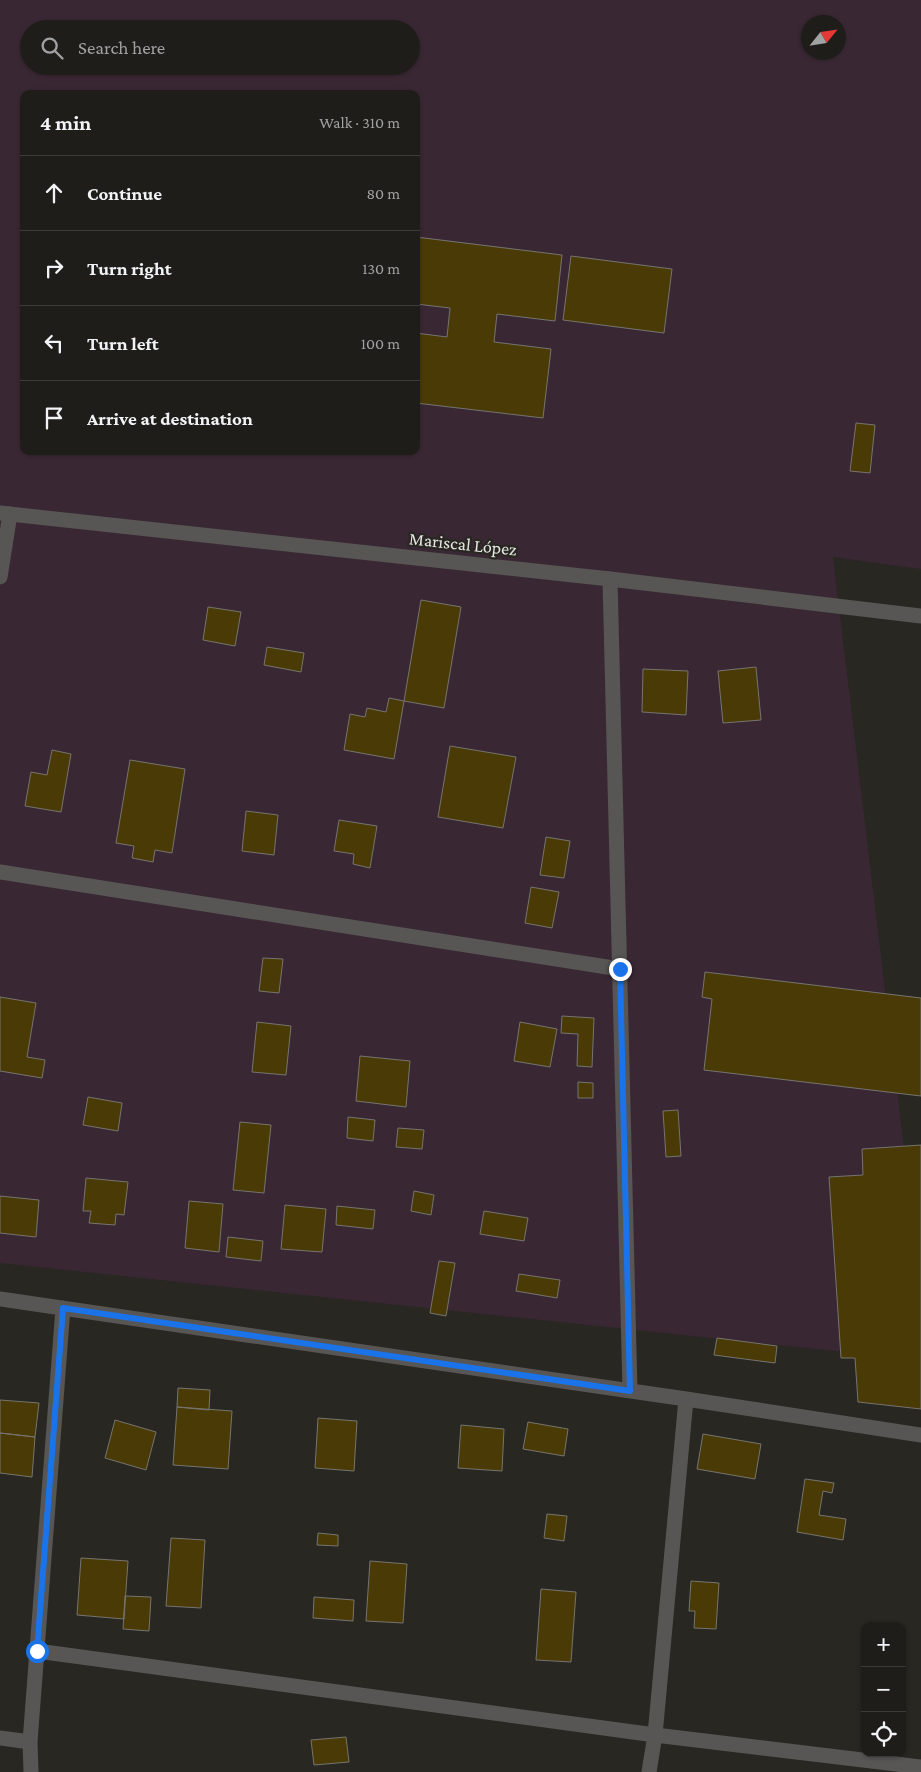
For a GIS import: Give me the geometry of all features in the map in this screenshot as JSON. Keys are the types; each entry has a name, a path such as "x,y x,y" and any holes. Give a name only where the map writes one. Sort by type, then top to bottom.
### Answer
{"street":[{"path":"0,576 5,514"},
{"name":"Mariscal López","path":"5,514 610,579 921,616"},
{"path":"610,579 630,1391"},
{"path":"0,872 620,969"},
{"path":"0,1299 921,1435"},
{"path":"31,1772 30,1742 63,1308"},
{"path":"649,1772 655,1735 686,1399"},
{"path":"37,1651 655,1735 921,1767"},
{"path":"0,1738 30,1742"}],"shaded area":[{"path":"0,0 921,0 921,569 833,557 921,1290 921,1360 0,1263"}],"building":[{"path":"420,237 562,255 555,321 497,314 494,342 551,349 543,418 420,403 420,334 447,337 450,308 420,304"},
{"path":"571,256 672,269 664,333 563,320"},
{"path":"856,423 875,425 870,473 850,471"},
{"path":"421,600 461,607 444,708 404,701"},
{"path":"208,607 241,612 235,646 203,640"},
{"path":"267,647 304,653 301,672 264,665"},
{"path":"756,667 761,720 723,723 718,671"},
{"path":"643,669 688,671 686,715 642,712"},
{"path":"389,698 404,701 394,759 344,750 350,714 365,717 367,708 386,712"},
{"path":"450,746 516,757 503,828 438,817"},
{"path":"52,750 71,754 61,812 25,806 31,772 47,775"},
{"path":"130,760 185,769 172,853 155,850 153,862 132,858 134,846 116,843"},
{"path":"246,811 278,815 274,855 242,851"},
{"path":"339,820 377,826 370,868 353,864 354,854 334,851"},
{"path":"546,837 570,841 564,878 540,875"},
{"path":"531,887 559,892 552,928 525,923"},
{"path":"263,958 283,959 279,993 259,991"},
{"path":"705,972 921,998 921,1096 704,1070 712,999 702,997"},
{"path":"0,997 36,1003 27,1057 45,1060 42,1078 0,1071"},
{"path":"562,1016 594,1018 592,1067 577,1066 578,1034 561,1033"},
{"path":"257,1022 291,1026 286,1075 252,1072"},
{"path":"520,1022 557,1029 550,1067 514,1061"},
{"path":"360,1056 410,1061 406,1107 356,1101"},
{"path":"578,1082 593,1083 593,1098 578,1098"},
{"path":"88,1097 122,1103 118,1131 83,1125"},
{"path":"678,1110 681,1156 666,1157 663,1111"},
{"path":"348,1117 375,1120 373,1141 347,1138"},
{"path":"240,1122 271,1125 264,1193 233,1190"},
{"path":"398,1128 424,1130 422,1149 396,1147"},
{"path":"921,1145 921,1409 858,1402 855,1358 841,1358 829,1177 863,1175 862,1149"},
{"path":"86,1178 128,1182 124,1215 116,1214 115,1225 89,1223 91,1211 83,1211"},
{"path":"414,1191 434,1195 431,1215 411,1211"},
{"path":"0,1196 39,1200 36,1237 0,1233"},
{"path":"189,1201 223,1204 219,1252 185,1248"},
{"path":"285,1205 326,1209 322,1252 281,1249"},
{"path":"337,1206 375,1210 373,1229 336,1225"},
{"path":"484,1211 528,1218 524,1241 480,1234"},
{"path":"228,1237 263,1241 261,1261 226,1257"},
{"path":"439,1261 455,1263 446,1316 430,1313"},
{"path":"519,1274 560,1280 557,1298 516,1291"},
{"path":"717,1338 777,1346 775,1363 714,1355"},
{"path":"178,1388 210,1390 209,1410 177,1407"},
{"path":"0,1400 39,1403 35,1437 0,1433"},
{"path":"177,1407 232,1411 228,1469 173,1465"},
{"path":"318,1418 357,1421 354,1471 315,1468"},
{"path":"115,1420 156,1432 146,1470 105,1458"},
{"path":"528,1422 568,1429 564,1456 523,1449"},
{"path":"461,1425 504,1429 502,1471 458,1468"},
{"path":"0,1433 35,1437 32,1477 0,1473"},
{"path":"703,1434 761,1444 755,1479 697,1469"},
{"path":"805,1479 834,1483 832,1493 823,1491 819,1515 846,1519 843,1540 797,1532"},
{"path":"547,1514 567,1516 564,1541 544,1538"},
{"path":"318,1533 338,1535 338,1546 317,1545"},
{"path":"171,1538 205,1540 201,1608 166,1606"},
{"path":"81,1558 128,1561 124,1619 77,1615"},
{"path":"370,1561 407,1564 403,1623 366,1621"},
{"path":"691,1581 719,1583 716,1629 694,1628 695,1611 689,1611"},
{"path":"541,1589 576,1592 571,1662 536,1660"},
{"path":"125,1596 151,1597 149,1631 123,1629"},
{"path":"314,1597 354,1600 353,1621 313,1618"},
{"path":"346,1737 349,1762 314,1765 311,1740"}],"route":[{"path":"37,1651 63,1308 630,1391 620,969"}]}
